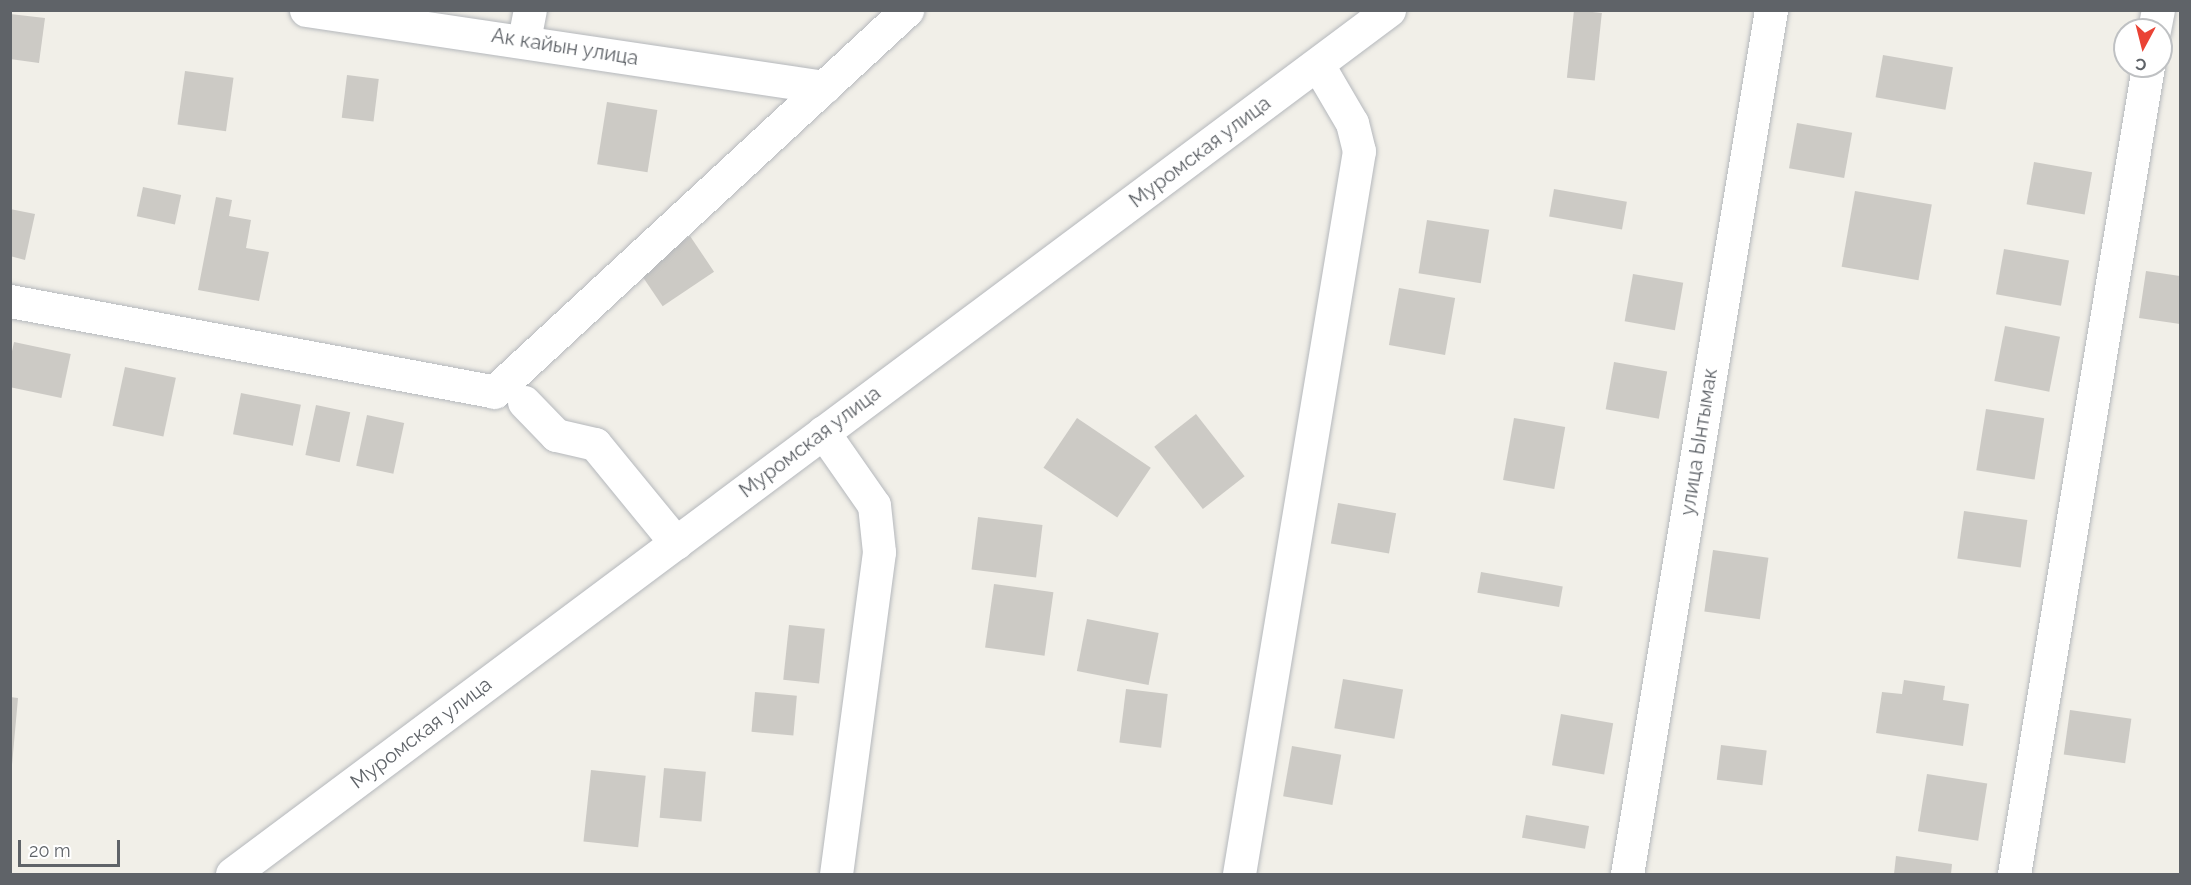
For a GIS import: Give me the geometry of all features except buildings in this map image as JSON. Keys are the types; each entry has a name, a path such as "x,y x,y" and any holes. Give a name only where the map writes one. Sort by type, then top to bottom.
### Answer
{"street":[{"name":"Ак кайын улица","path":"306,10 527,25 824,87"},
{"path":"509,397 517,370 907,10"},
{"name":"улица Ынтымак","path":"1627,874 1771,10"},
{"name":"Муромская улица","path":"232,874 1318,65 1378,14"},
{"path":"1239,874 1359,151 1352,123 1318,65"},
{"path":"2014,874 2146,78"},
{"path":"10,301 509,397 556,435 595,444 676,543"},
{"path":"823,432 874,505 879,552 836,874"}]}
